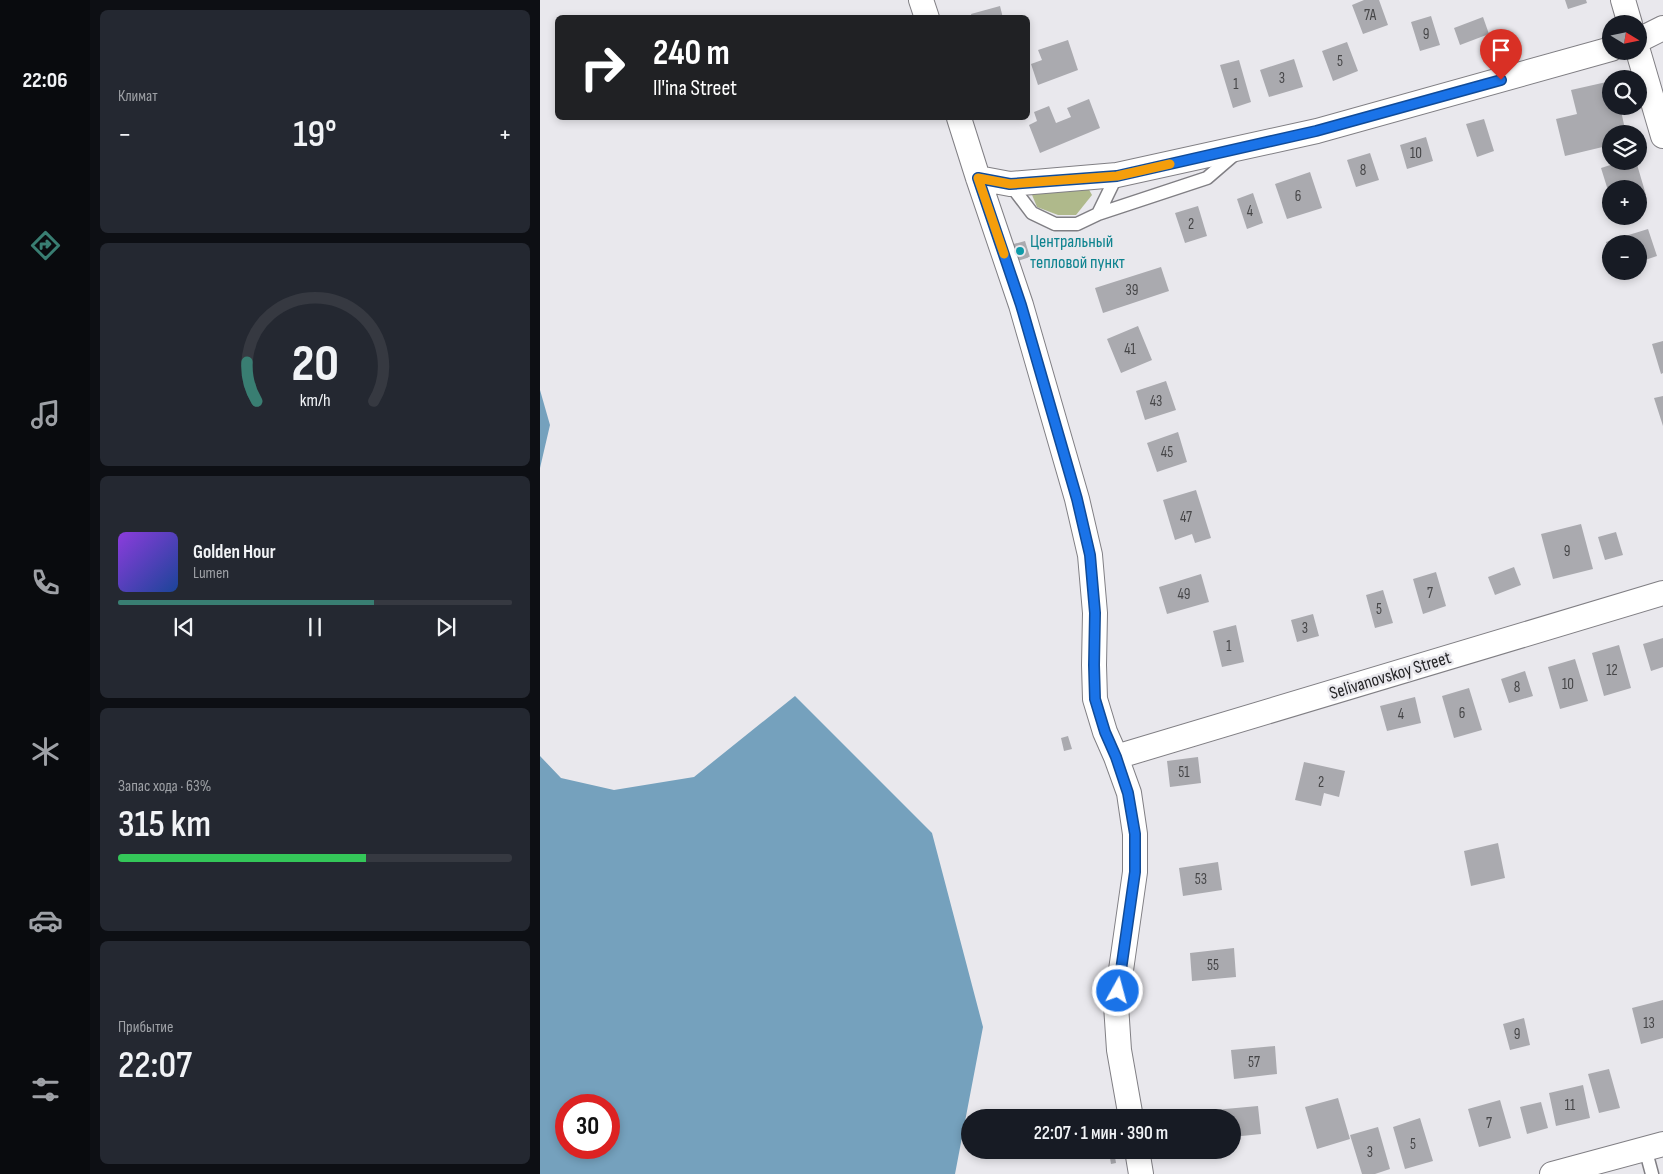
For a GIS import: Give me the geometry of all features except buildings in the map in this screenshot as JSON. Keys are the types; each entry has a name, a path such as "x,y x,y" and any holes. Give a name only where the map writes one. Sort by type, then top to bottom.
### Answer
{"street":[{"path":"921,0 926,15"},
{"path":"1623,0 1627,15"},
{"path":"1648,36 1663,28"},
{"path":"978,178 1010,184 1117,176 1316,131 1602,52"},
{"path":"1641,60 1663,136"},
{"path":"960,120 1021,305 1084,527 1090,555 1095,613 1095,699 1128,793 1135,834 1135,872 1116,1005 1119,1050 1129,1109"},
{"name":"Selivanovskoy Street","path":"1116,757 1663,593"},
{"path":"1552,1174 1654,1146"},
{"path":"1139,1159 1142,1174"}],"lane":[{"path":"1010,184 1032,213 1055,224 1077,224 1098,214 1207,178 1242,148"},
{"path":"1098,214 1117,176"},
{"path":"1652,1174 1654,1146"}],"green space":[{"path":"1087,186 1092,195 1076,215 1058,215 1037,207 1030,190"}],"water":[{"path":"540,390 550,425 540,468"},
{"path":"795,696 932,833 983,1027 967,1109 961,1109 961,1142 955,1174 540,1174 540,756 561,778 614,790 694,777"}],"slow traffic":[{"path":"1004,254 978,178 1010,184 1117,176 1170,164"}],"place":[{"name":"Центральный тепловой пункт","path":"1020,251"}],"route":[{"path":"1118,991 1135,872 1135,834 1128,793 1095,699 1095,613 1090,555 1077,499 1021,305 978,178 1010,184 1117,176 1316,131 1501,80"}]}
